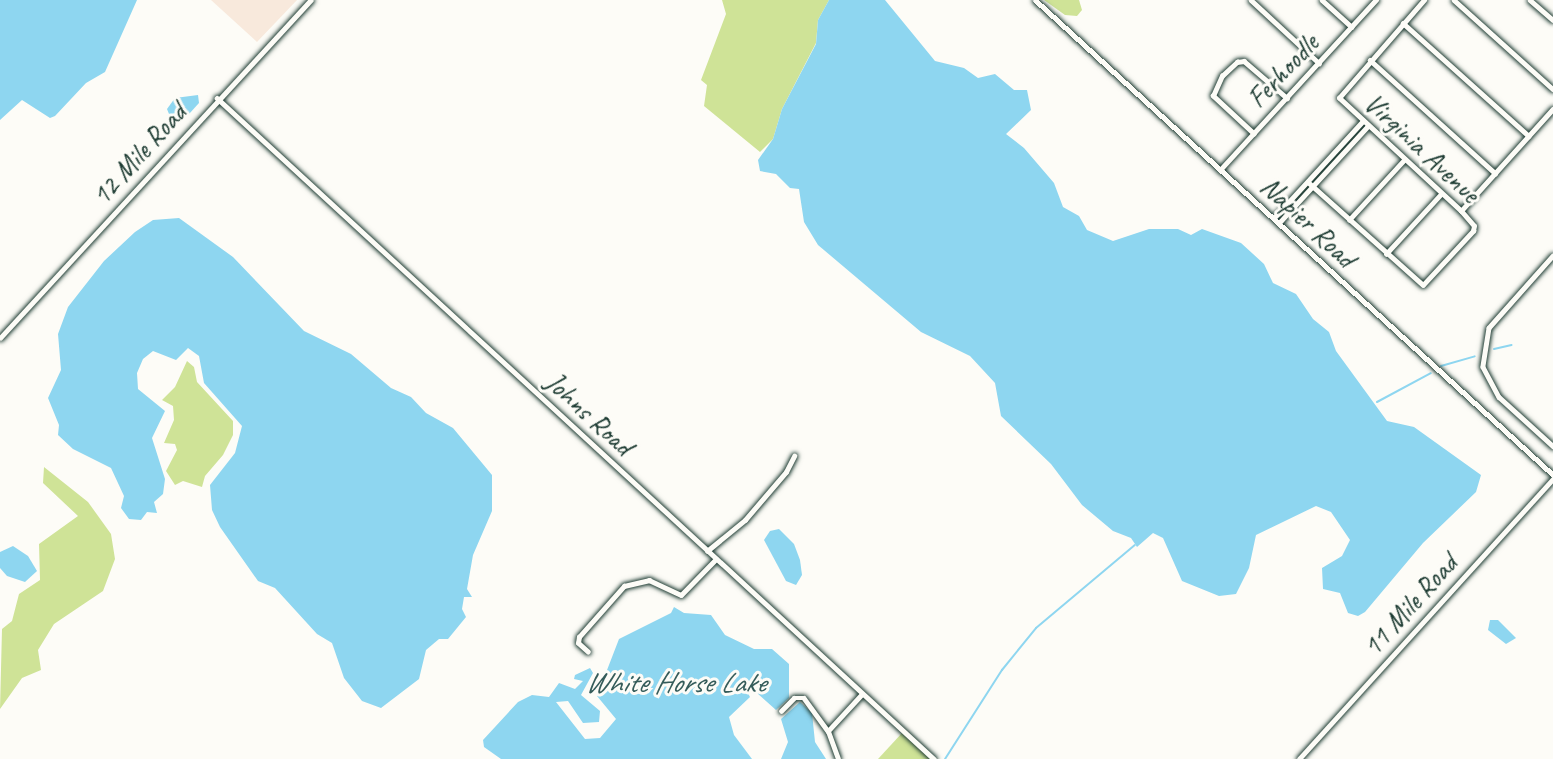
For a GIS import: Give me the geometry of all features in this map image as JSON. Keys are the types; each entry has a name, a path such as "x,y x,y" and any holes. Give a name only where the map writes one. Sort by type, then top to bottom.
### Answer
{"street":[{"name":"12 Mile Road","path":"0,338 217,98 311,0"},
{"name":"Napier Road","path":"1035,0 1553,477"},
{"path":"1251,0 1319,63"},
{"path":"1322,0 1352,27"},
{"name":"Ferhoodle","path":"1220,170 1376,0"},
{"path":"1424,0 1370,60 1495,173"},
{"path":"1454,0 1553,89"},
{"path":"1530,0 1553,20"},
{"path":"1403,23 1529,136"},
{"name":"Virginia Avenue","path":"1370,60 1338,96 1474,226 1472,232 1425,285 1386,254"},
{"path":"1254,134 1213,96 1214,85 1222,76 1237,62 1244,61 1287,98"},
{"name":"Johns Road","path":"217,98 934,759"},
{"path":"1461,211 1553,109"},
{"path":"1276,221 1363,121"},
{"path":"1276,221 1313,187 1368,126"},
{"path":"1349,220 1404,160"},
{"path":"1308,182 1386,254 1441,194"},
{"path":"1553,256 1489,328 1483,368 1498,396 1553,446"},
{"path":"707,551 745,520 786,472 794,456"},
{"name":"11 Mile Road","path":"1298,759 1553,477"},
{"path":"588,652 578,643 579,637 624,586 649,580 681,595 716,559"},
{"path":"828,732 862,694"},
{"path":"781,711 794,698 804,698 828,732 838,759"}],"shaded area":[{"path":"211,0 297,0 257,42"}],"green space":[{"path":"722,0 829,0 818,20 816,43 782,109 773,139 760,152 704,106 707,85 701,80 726,14"},
{"path":"1044,0 1079,0 1082,10 1077,16 1065,15"},
{"path":"187,361 194,367 197,382 233,421 233,435 223,455 205,476 202,487 183,481 175,485 166,471 177,450 175,444 164,443 174,420 173,406 162,400 175,387"},
{"path":"44,467 88,502 111,534 115,559 103,591 54,624 38,650 41,670 22,678 0,709 2,629 12,621 19,594 40,580 39,544 78,516 43,483"},
{"path":"902,733 930,759 878,759"}],"water":[{"path":"0,0 137,0 105,72 86,83 55,116 50,118 22,100 0,120"},
{"path":"829,0 885,0 935,61 964,68 978,78 995,74 1014,90 1027,90 1031,110 1006,134 1024,148 1054,183 1063,207 1079,216 1087,230 1113,241 1149,229 1178,229 1191,235 1202,229 1241,243 1264,264 1273,283 1296,294 1313,319 1329,332 1336,351 1387,421 1414,427 1481,475 1476,492 1423,543 1365,612 1358,616 1348,613 1340,593 1323,589 1322,568 1342,556 1350,540 1331,512 1316,506 1256,535 1249,568 1236,594 1219,596 1182,581 1163,538 1153,533 1137,547 1131,538 1113,531 1082,505 1051,464 1001,416 995,383 970,356 921,332 818,245 804,222 799,189 790,188 776,174 760,171 758,160 773,139 782,109 816,44 818,20"},
{"path":"198,95 199,103 189,114 169,114 167,109 175,98"},
{"path":"179,218 233,257 304,331 351,354 391,388 411,397 426,413 453,428 492,475 492,511 473,555 467,589 472,597 464,597 462,609 466,617 448,639 439,639 426,650 419,679 381,708 362,701 344,678 332,643 317,634 275,588 258,581 220,527 212,510 210,485 235,453 242,426 204,383 199,356 188,348 176,360 153,351 143,359 137,373 138,389 165,411 152,438 165,479 163,494 154,502 157,513 147,512 141,520 129,519 121,508 124,496 111,468 73,449 58,435 59,425 48,398 61,370 58,334 68,307 104,261 135,232 153,220"},
{"path":"779,529 794,544 800,560 802,575 796,585 786,581 764,540 770,531"},
{"path":"13,546 28,556 37,571 25,582 7,576 0,568 0,552"},
{"name":"White Horse Lake","path":"674,607 684,613 711,615 725,635 754,649 772,649 789,664 789,698 776,710 740,678 750,697 729,717 734,735 752,759 501,759 484,747 483,740 518,702 532,695 549,697 559,683 575,689 583,681 574,679 575,675 590,668 593,673 581,695 600,711 599,722 583,723 568,701 556,702 585,739 600,738 616,719 597,696 619,639 671,613"},
{"path":"1490,620 1498,620 1516,638 1506,644 1488,630"},
{"name":"White Horse Lake","path":"800,702 812,713 815,742 826,759 781,759 788,742 781,719"}],"waterway":[{"path":"1494,349 1512,345"},
{"path":"1441,366 1475,356"},
{"path":"1377,402 1431,373"},
{"path":"945,759 1002,670 1036,628 1135,545"}]}
